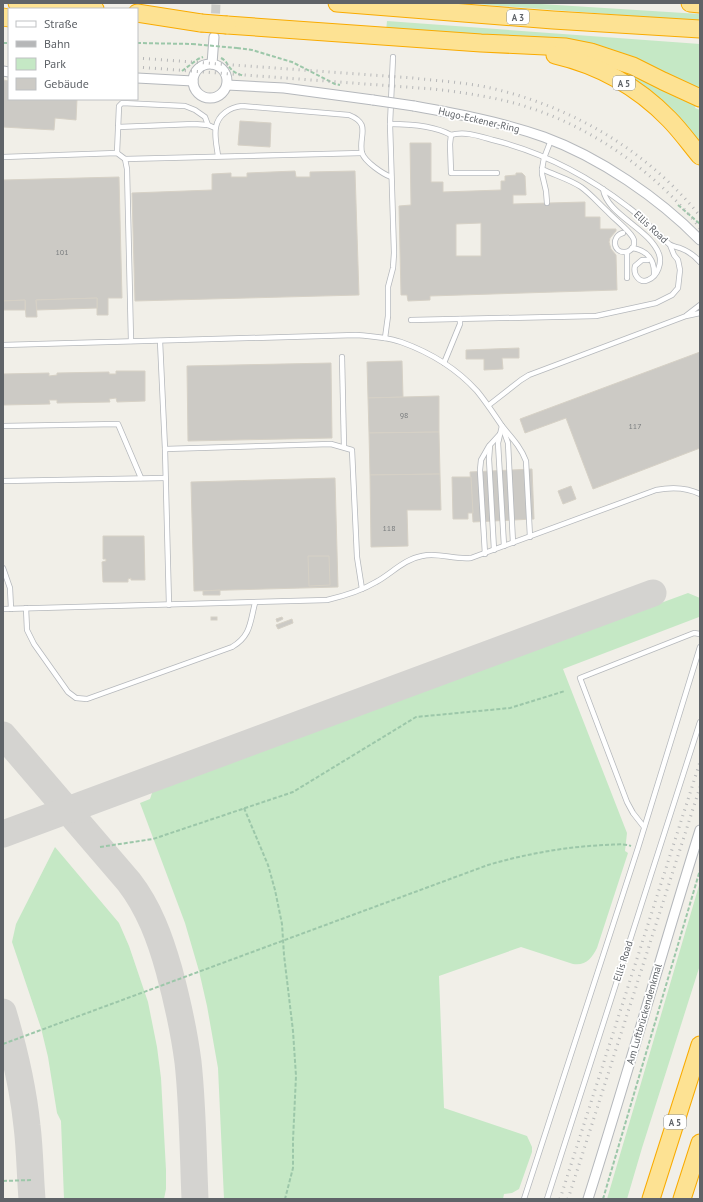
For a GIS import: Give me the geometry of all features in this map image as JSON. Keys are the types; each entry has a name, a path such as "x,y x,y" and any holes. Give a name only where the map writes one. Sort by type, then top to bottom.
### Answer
{"highway":[{"path":"17,3 83,8"},
{"name":"A 3","path":"337,3 553,20 700,29"},
{"path":"690,3 700,4"},
{"path":"138,13 201,23 526,46 566,47 598,54 633,66 700,98"},
{"path":"138,24 201,23"},
{"name":"A 5","path":"526,46 548,54 574,60 595,68 631,87 668,118 700,156"},
{"name":"A 5","path":"651,1199 700,1045"},
{"path":"682,1199 700,1144"}],"street":[{"path":"212,60 197,70 194,74 193,81 194,88 197,92 206,98 211,99 217,98 222,94 227,85 224,70 215,65 212,60 214,37"},
{"path":"138,78 193,81"},
{"name":"Hugo-Eckener-Ring","path":"227,85 284,88 452,112 494,122 551,140 590,158 619,175 683,223 700,240"},
{"name":"Am Luftbrückendenkmal","path":"588,1199 700,830"}],"lane":[{"path":"384,338 388,316 388,287 394,257 390,124 393,57"},
{"path":"117,153 119,106 122,103 185,106 195,110 205,117 208,125"},
{"path":"218,156 216,128 218,122 225,112 236,106 349,115 361,122 362,153 366,160 385,175 391,177"},
{"path":"118,127 194,124 208,125 216,128"},
{"path":"390,124 416,126 444,131 451,135 451,173 497,173"},
{"name":"Ellis Road","path":"451,135 458,133 473,134 512,144 582,175 629,207 670,245 687,252 700,262"},
{"path":"547,203 542,168 551,140"},
{"path":"3,157 117,153 125,159 362,153"},
{"path":"125,159 127,178 131,342"},
{"path":"542,168 573,183 594,198 632,237 634,241 632,248 627,252 619,251 614,242 617,236 623,233"},
{"path":"603,189 607,203 632,223 658,251 660,257 658,270 649,280 640,280 636,277 634,270 637,263 642,260 648,260"},
{"path":"411,320 596,316 656,303 672,295 678,288 680,270 678,260 670,245"},
{"path":"632,248 643,250 648,254 654,265 653,276"},
{"path":"627,252 627,278"},
{"path":"686,316 700,305"},
{"path":"489,405 529,375 686,316 700,313"},
{"path":"444,363 460,324 460,319"},
{"path":"3,345 356,335 384,338 407,345 444,363 467,382 489,405 502,426 523,453 526,461 530,537"},
{"path":"160,341 165,449 169,605"},
{"path":"342,357 344,448"},
{"path":"3,426 118,424 141,478"},
{"path":"502,426 498,443 504,546"},
{"path":"502,426 508,443 514,543"},
{"path":"485,554 480,470 482,460 490,444 500,434"},
{"path":"165,449 331,444 352,450 357,558 362,589"},
{"path":"490,444 489,459 494,550"},
{"path":"3,481 165,478"},
{"path":"3,609 327,600 362,589 376,582 411,559 421,556 439,555 463,559 471,558 656,490 677,488 700,494"},
{"path":"3,568 10,588 11,608"},
{"path":"26,608 27,630 34,644 68,692 76,698 87,699 232,647 244,638 248,630 255,602"},
{"path":"644,827 632,813 627,802 580,678 694,632 700,634"},
{"path":"524,1199 638,848 700,647"},
{"name":"Ellis Road","path":"547,1199 700,722"}],"path":[{"path":"138,43 192,44 252,50 292,62 334,84"},
{"path":"181,72 198,59 207,56 212,60 220,58 225,60 235,73 251,77"},
{"path":"327,84 341,85"},
{"path":"100,847 154,839 293,792 416,717 510,708 565,691"},
{"path":"244,808 268,865 275,890 283,940 293,1031 296,1076 293,1168 285,1199"},
{"path":"3,1044 488,865 545,852 589,846 626,844 638,848"},
{"path":"603,1199 700,870"},
{"path":"3,1181 31,1180"}],"green space":[{"path":"462,3 525,3 700,14 700,21"},
{"path":"387,21 700,44 700,93 636,63 386,32"},
{"path":"599,62 630,74 682,100 696,105 695,108 700,110 700,148"},
{"path":"688,593 700,598 699,617 563,669 627,833 625,851 628,853 597,948 593,955 582,964 573,964 521,947 439,976 444,1108 527,1136 532,1147 532,1152 519,1189 512,1193 504,1194 503,1199 224,1199 218,1068 207,1006 199,971 185,923 140,803 150,799 153,790"},
{"path":"55,847 119,923 129,946 148,1002 157,1047 161,1078 166,1170 166,1189 164,1199 64,1199 61,1121 57,1113 48,1057 41,1028 12,942 16,924"},
{"path":"700,882 700,965 627,1199 607,1199"}],"building":[{"path":"3,80 8,81 8,100 77,100 76,120 55,118 54,130 3,127"},
{"path":"240,121 271,123 270,147 238,145"},
{"path":"410,143 431,143 431,182 443,182 443,192 501,190 501,181 505,181 505,176 522,173 525,176 526,195 513,195 513,204 585,202 585,217 600,217 600,229 616,229 609,242 611,249 616,255 617,290 430,296 430,300 408,301 407,295 401,295 399,206 411,205","holes":["481,223 481,256 456,256 456,224"]},
{"path":"295,171 296,177 310,177 310,172 355,171 359,295 135,301 132,193 212,190 212,174 231,173 231,177 247,177 247,173"},
{"path":"119,177 122,298 108,298 108,315 97,315 97,298 36,300 37,317 26,317 25,300 3,301 3,180"},
{"path":"97,298 97,308 37,310 36,300"},
{"path":"25,300 25,310 3,310 3,301"},
{"path":"519,348 519,358 502,358 503,369 484,370 484,359 466,359 466,350"},
{"path":"700,352 700,448 593,489 566,418 525,433 520,419"},
{"path":"402,361 403,397 368,398 367,362"},
{"path":"331,363 332,438 188,441 187,366"},
{"path":"116,371 145,371 145,401 117,402 116,398 109,399 110,402 57,403 57,400 49,400 50,404 3,405 3,374 49,373 49,376 57,375 57,373 109,372 109,374 116,374"},
{"path":"439,396 439,432 369,433 368,398"},
{"path":"439,432 440,474 370,475 369,433"},
{"path":"532,469 534,519 473,522 470,472"},
{"path":"440,474 441,510 407,510 408,546 371,547 370,475"},
{"path":"452,477 471,477 473,513 468,513 468,519 453,519"},
{"path":"335,478 338,587 194,591 191,482"},
{"path":"571,486 576,499 563,504 558,491"},
{"path":"103,536 144,536 145,580 131,580 131,578 128,579 128,582 103,582 102,562 106,561 106,559 103,559"},
{"path":"308,556 329,556 330,585 309,586"},
{"path":"220,590 220,595 203,595 203,591"},
{"path":"211,617 217,617 217,620 211,620"},
{"path":"282,617 283,619 277,622 276,619"},
{"path":"292,619 293,623 278,629 276,625"}],"taxiway":[{"path":"3,834 653,593"},
{"path":"3,735 129,882 142,902 153,924 162,946 175,993 188,1062 193,1130 195,1199"},
{"path":"3,1012 21,1083 28,1135 32,1199"}],"tunnel":[{"path":"215,27 216,3"}],"railway":[{"path":"3,48 8,48"},
{"path":"3,57 8,57"},
{"path":"138,58 413,78 477,85 517,95 547,105 576,118 604,133 630,150 679,192 700,216"},
{"path":"138,67 433,89 474,94 514,103 567,123 593,136 617,151 661,186 700,228"},
{"path":"560,1199 700,762"},
{"path":"568,1199 700,787"}]}
